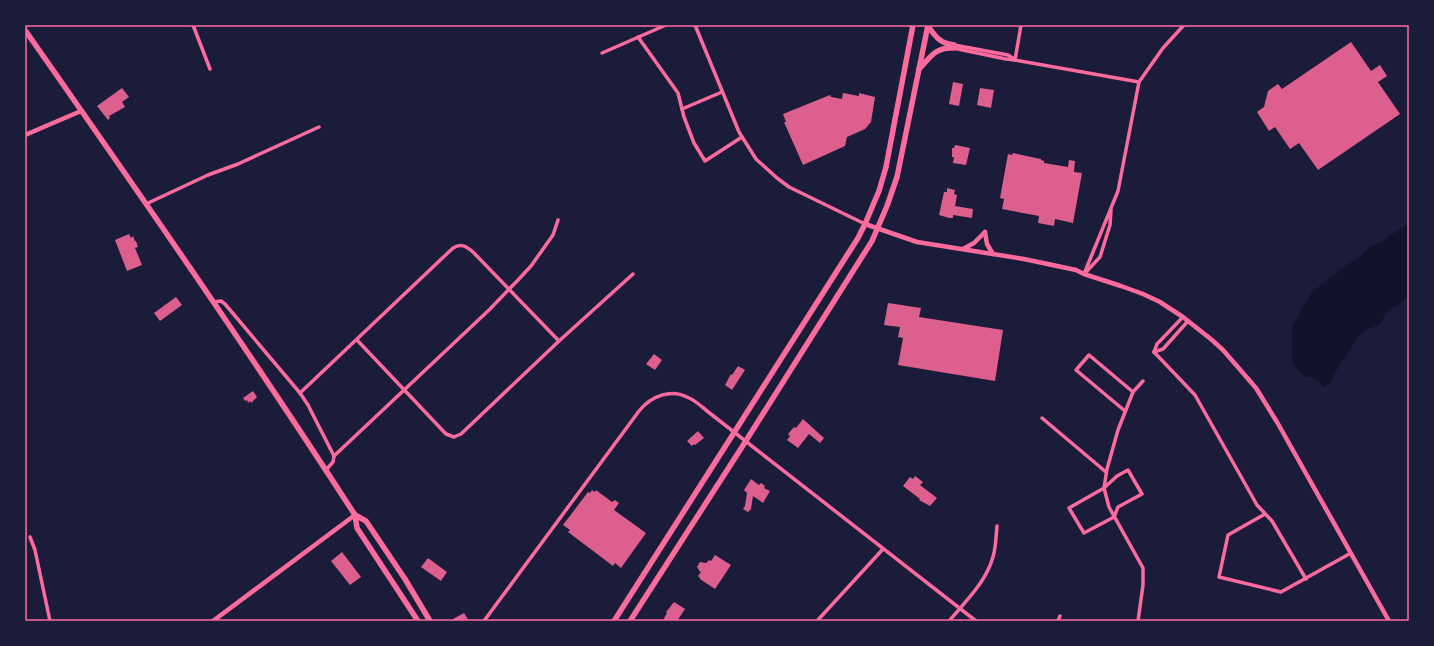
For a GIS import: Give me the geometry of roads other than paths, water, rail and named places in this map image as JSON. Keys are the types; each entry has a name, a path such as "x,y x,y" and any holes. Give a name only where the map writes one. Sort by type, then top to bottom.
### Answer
{"main road":[{"path":"614,621 854,245 865,224 879,191 886,167 913,25"},
{"path":"928,26 939,40 953,46"},
{"path":"630,621 863,256 878,228 897,177 928,26"},
{"path":"25,30 269,383 355,515 357,528 418,621"},
{"path":"919,70 936,51 953,46"},
{"path":"355,515 366,521 405,579 430,621"}],"street":[{"path":"193,25 210,70"},
{"path":"602,53 666,25"},
{"path":"694,25 742,137 756,159 777,178 801,193 865,224 917,242 994,254 1076,270 1143,294 1160,302 1183,317 1223,350 1256,388 1277,422 1389,621"},
{"path":"1015,60 1021,25"},
{"path":"1084,274 1118,191 1139,82 1163,48 1184,25"},
{"path":"638,37 678,93 684,117 694,143 705,161 742,137"},
{"path":"953,46 1006,59 1139,82"},
{"path":"682,109 722,92"},
{"path":"25,135 81,110"},
{"path":"146,204 208,175 238,164 319,127"},
{"path":"1084,274 1100,257 1110,225 1111,207"},
{"path":"334,456 509,290 531,266 553,235 558,220"},
{"path":"963,249 974,243 985,232 987,244 994,254"},
{"path":"300,393 453,248 462,245 467,246 559,341"},
{"path":"357,340 446,434 452,437 461,434 559,341 633,274"},
{"path":"213,302 221,300 225,304 300,393 308,405 334,456 333,462 326,470"},
{"path":"1154,352 1157,344 1183,317"},
{"path":"1154,352 1163,349 1188,321"},
{"path":"1154,352 1195,395 1257,505 1272,521 1306,579"},
{"path":"1125,411 1076,370 1089,355 1133,392"},
{"path":"1138,621 1143,585 1143,568 1109,507 1104,488 1106,472 1118,430 1133,392 1143,381"},
{"path":"484,621 639,411 650,400 665,394 686,396 707,410 976,621"},
{"path":"1042,418 1106,472"},
{"path":"1128,470 1142,494 1118,507 1114,517 1084,533 1069,508 1104,488 1117,476 1128,470"},
{"path":"1265,514 1228,535 1219,577 1281,592 1351,553"},
{"path":"213,621 355,515"},
{"path":"949,621 986,576 994,555 997,526"},
{"path":"30,537 35,550 50,621"},
{"path":"817,621 883,549"},
{"path":"1058,621 1060,616"}]}
